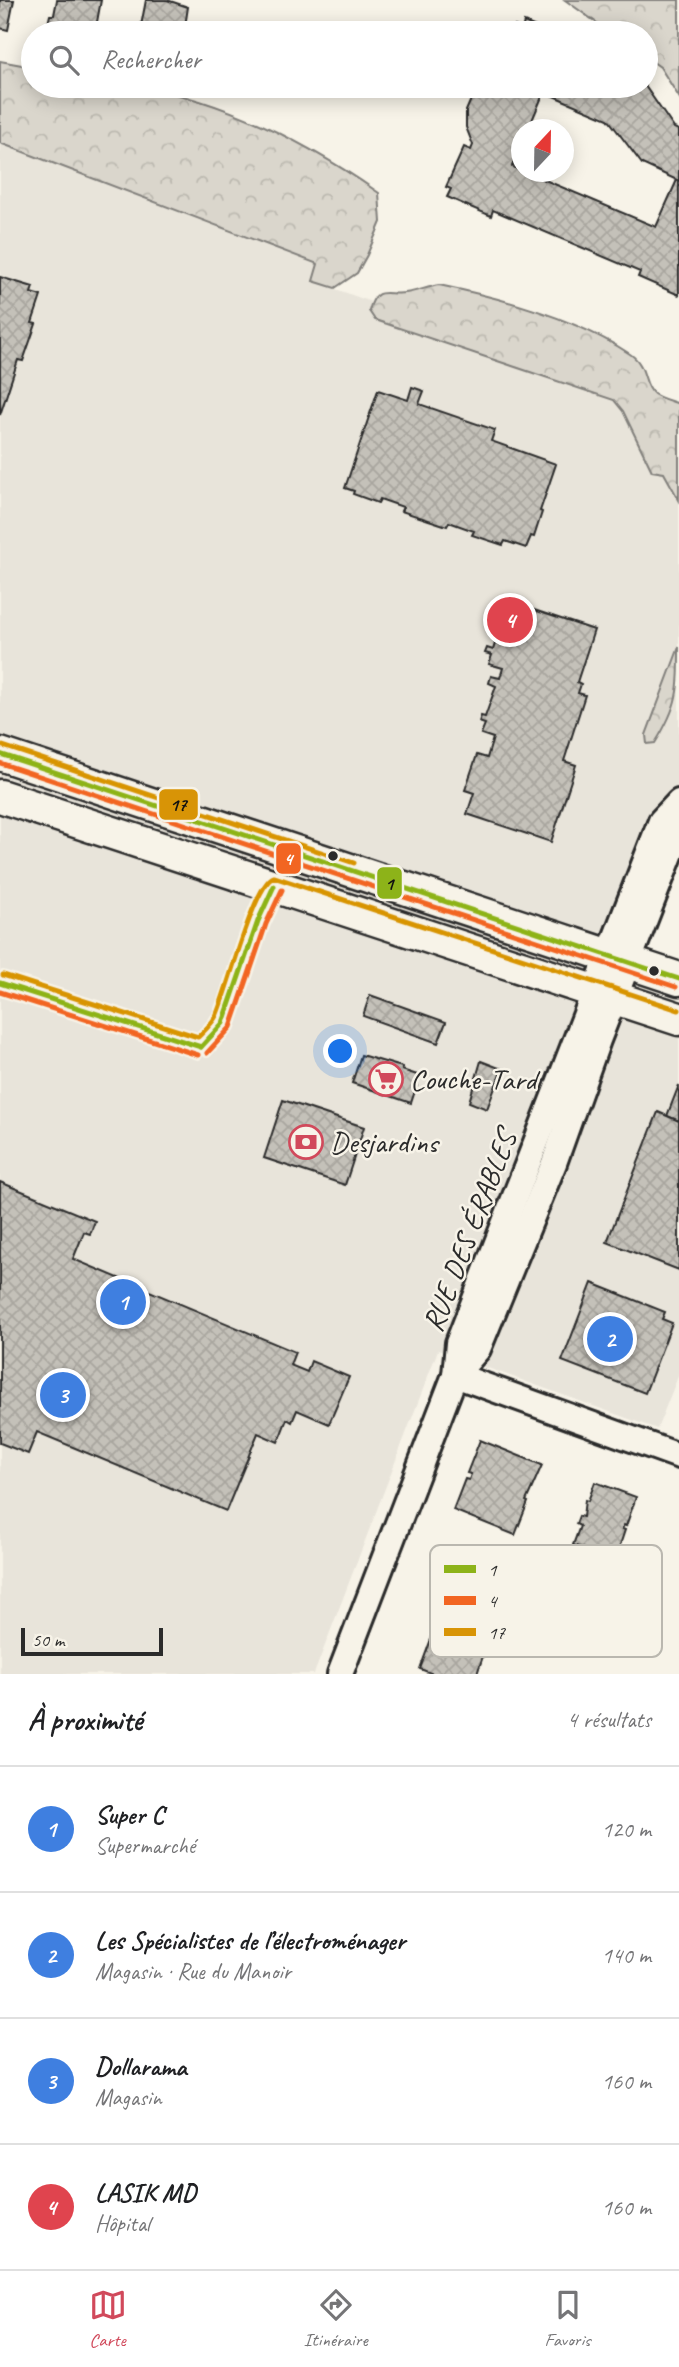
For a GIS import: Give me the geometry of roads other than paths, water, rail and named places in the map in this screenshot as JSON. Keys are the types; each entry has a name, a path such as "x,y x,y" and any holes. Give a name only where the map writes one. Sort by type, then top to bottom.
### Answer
{"main road":[{"path":"0,754 679,979"},
{"path":"0,796 679,1019"}],"street":[{"name":"RUE DES ÉRABLES","path":"619,959 661,821 679,802"},
{"name":"RUE DES ÉRABLES","path":"340,1674 455,1375 458,1343 619,959 679,832"},
{"path":"455,1375 679,1455"}],"place":[{"name":"LASIK MD","path":"510,620"},
{"name":"Couche-Tard","path":"386,1079"},
{"name":"Desjardins","path":"306,1142"},
{"name":"Super C","path":"123,1302"},
{"name":"Les Spécialistes de l’électroménager","path":"610,1339"},
{"name":"Dollarama","path":"63,1395"}]}
